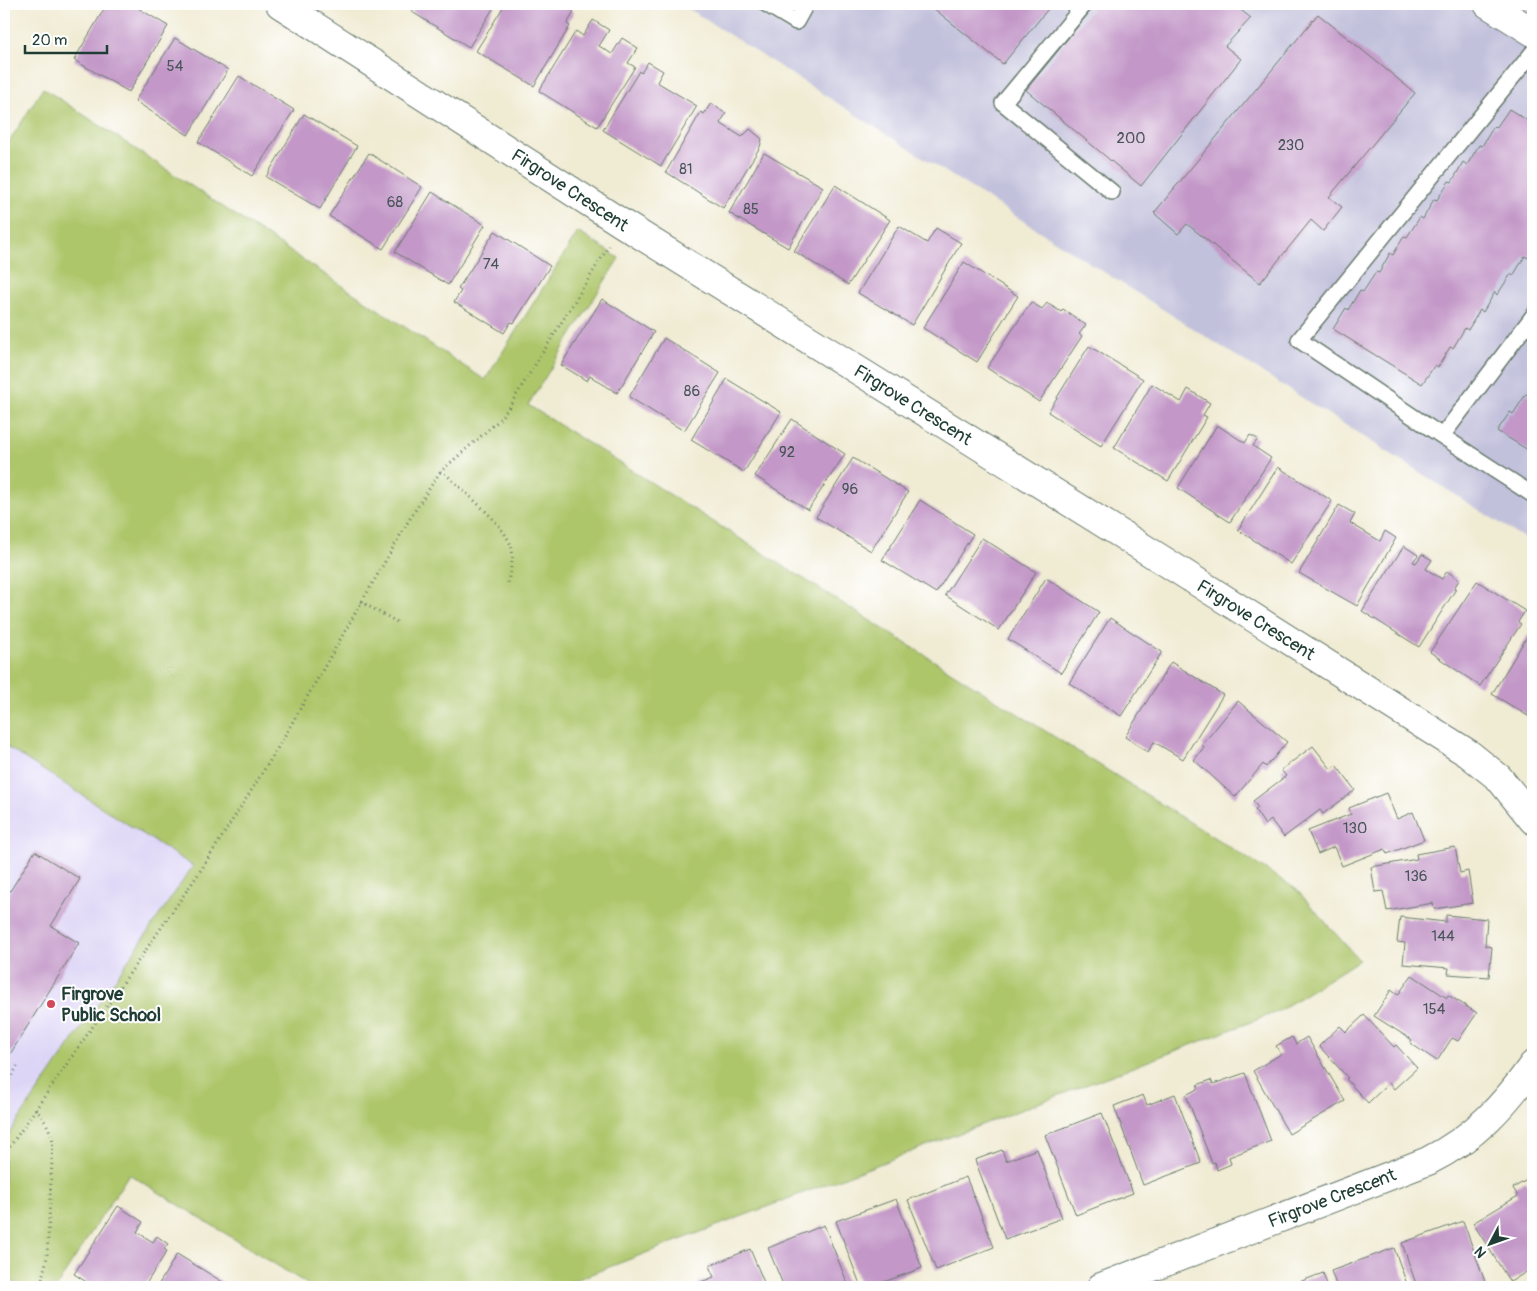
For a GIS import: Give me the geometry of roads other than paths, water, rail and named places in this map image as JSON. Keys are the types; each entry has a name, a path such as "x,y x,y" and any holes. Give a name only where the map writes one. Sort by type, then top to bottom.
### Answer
{"street":[{"name":"Firgrove Crescent","path":"280,4 623,224 1144,548 1469,754 1499,778 1533,820"},
{"path":"1488,4 1533,32"},
{"name":"Firgrove Crescent","path":"1101,1287 1428,1161 1449,1151 1475,1132 1496,1112 1516,1090 1533,1065"}],"lane":[{"path":"766,4 796,22 806,4"},
{"path":"1085,4 1003,103 1112,192"},
{"path":"1533,52 1299,340 1533,495"},
{"path":"1442,436 1533,316"}],"place":[{"name":"Firgrove Public School","path":"51,1004"}]}
